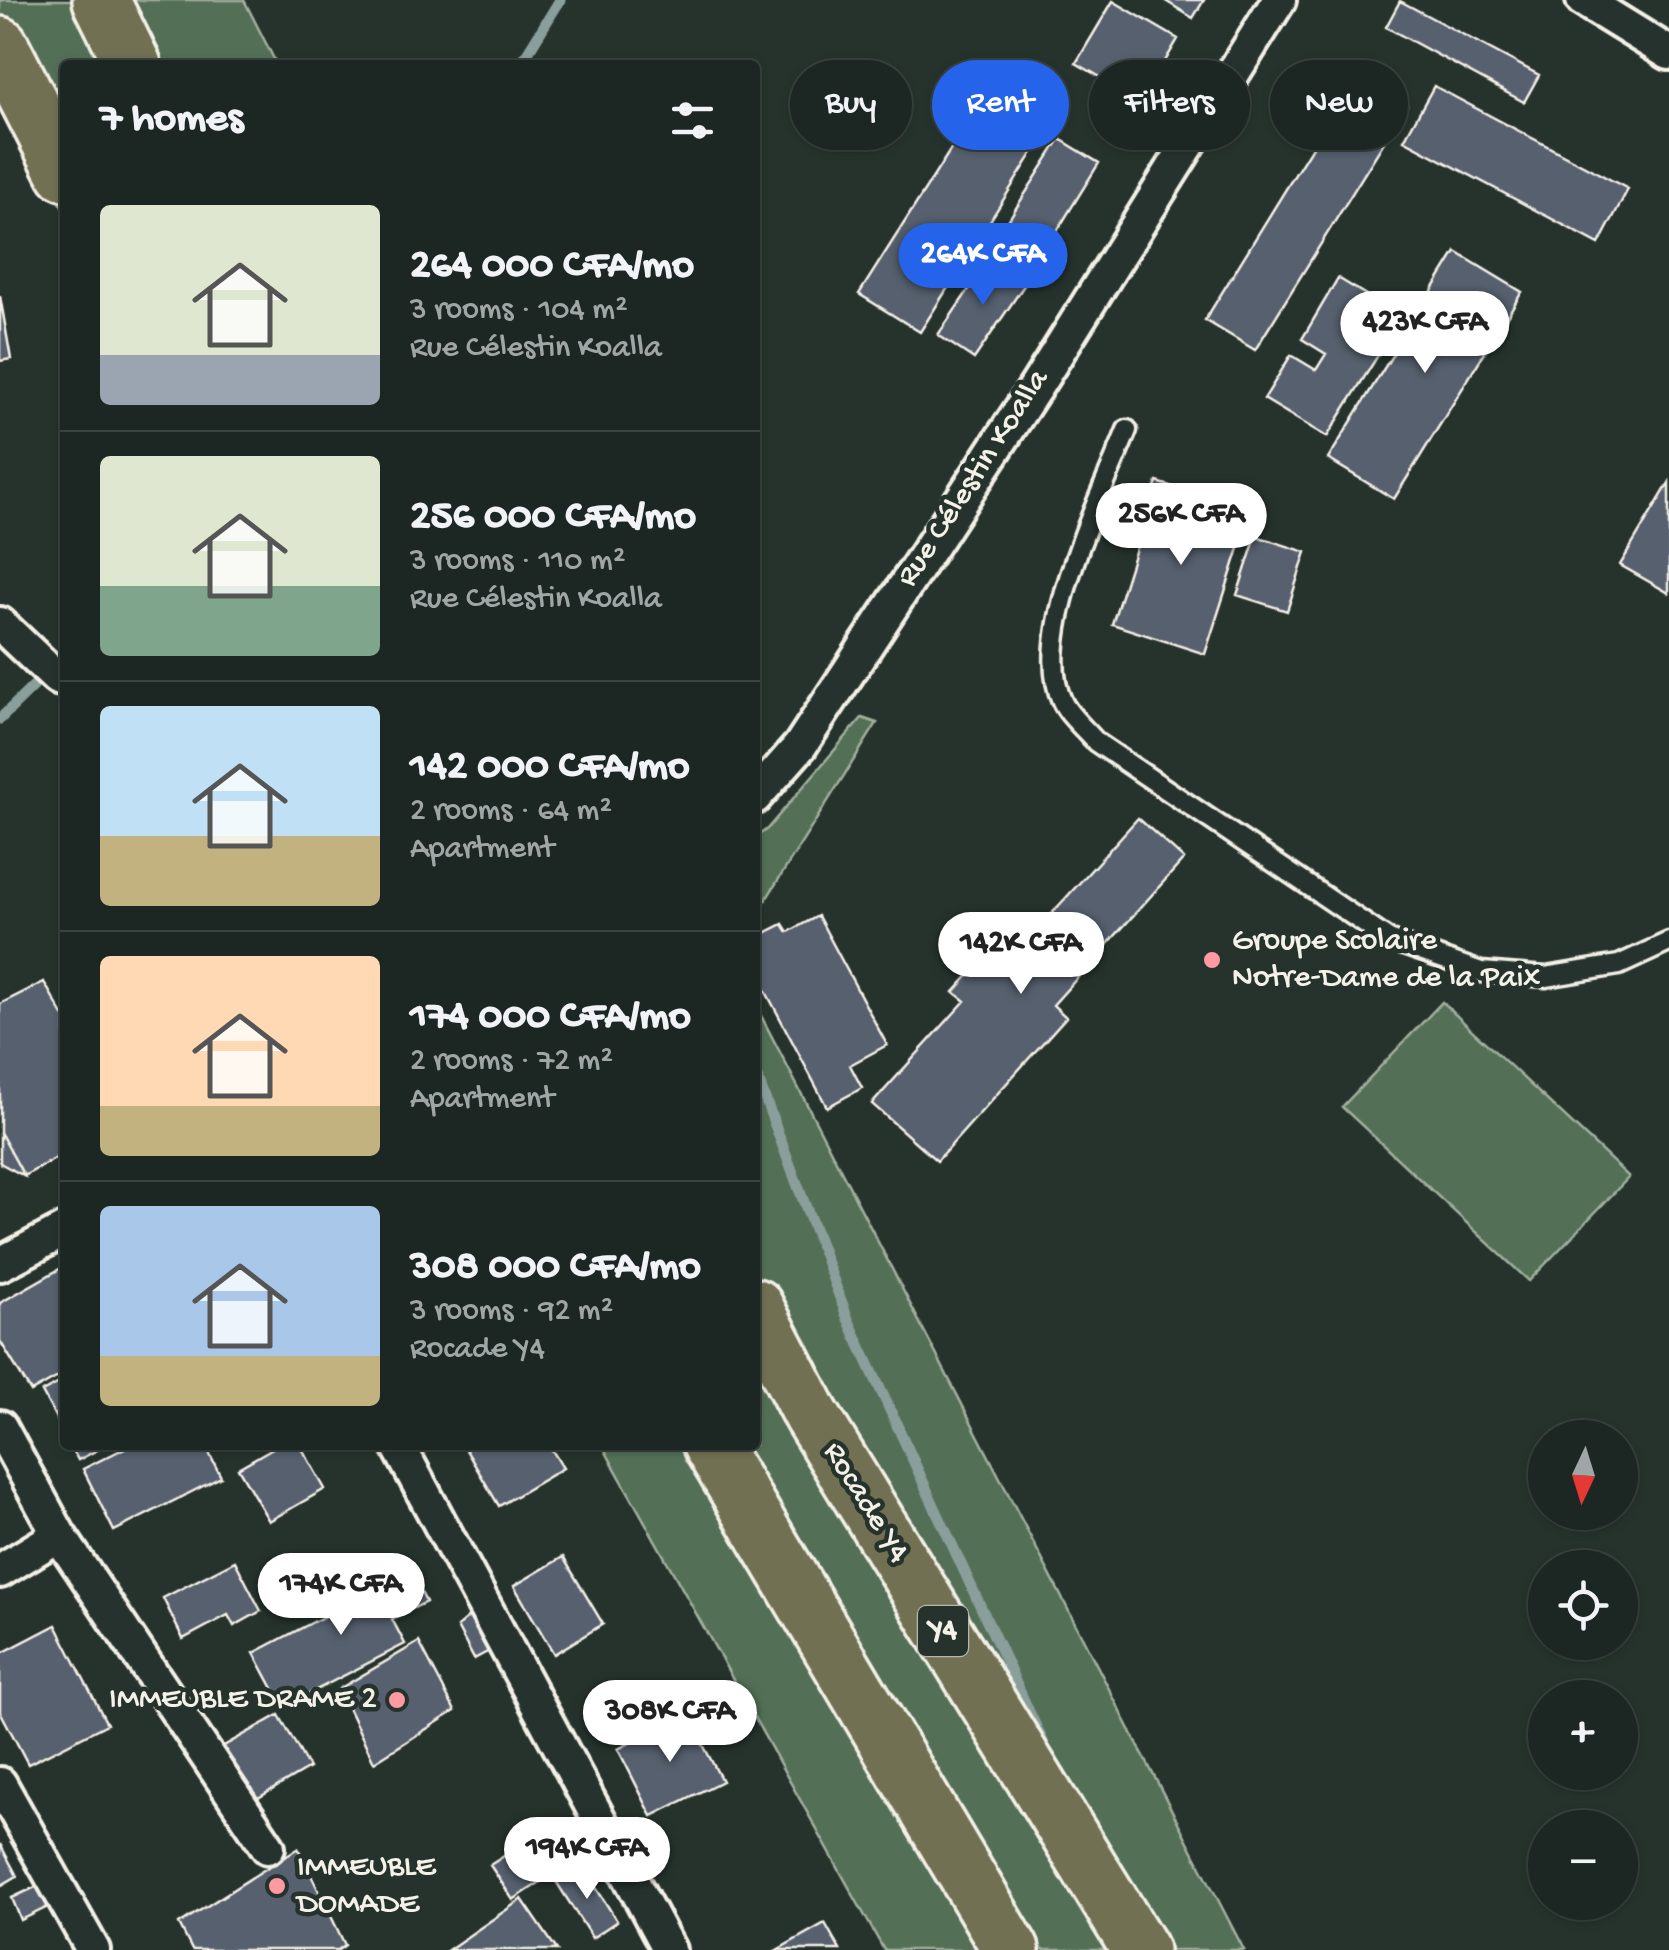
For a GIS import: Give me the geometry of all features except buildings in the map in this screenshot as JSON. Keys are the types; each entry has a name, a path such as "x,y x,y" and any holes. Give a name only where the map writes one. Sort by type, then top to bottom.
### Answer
{"highway":[{"path":"101,0 131,60"},
{"path":"0,45 60,162"},
{"name":"Rocade Y4","path":"760,1317 811,1416 1140,1950"},
{"path":"713,1450 1011,1950"}],"street":[{"name":"Rue Célestin Koalla","path":"760,791 800,746 1037,385 1278,0"},
{"path":"1583,0 1669,53"},
{"path":"6,642 60,679"},
{"path":"0,1264 60,1233"},
{"path":"0,1427 59,1535 268,1847"},
{"path":"401,1450 669,1950"},
{"path":"0,1572 59,1535"},
{"path":"0,1784 93,1950"}],"lane":[{"path":"1127,430 1062,599 1053,650 1062,701 1096,742 1389,940 1481,972 1546,978 1620,965 1669,942"}],"green space":[{"path":"0,0 244,0 274,60 60,60 60,202 0,85"},
{"path":"862,718 877,723 760,909 760,834"},
{"path":"1442,1002 1629,1177 1529,1281 1342,1107"},
{"path":"760,1014 1244,1950 884,1950 605,1450 760,1450"}],"waterway":[{"path":"523,60 560,0"},
{"path":"0,719 42,678"},
{"path":"760,1085 848,1319 1044,1744"}],"place":[{"name":"Groupe Scolaire Notre-Dame de la Paix","path":"1212,960"},
{"name":"IMMEUBLE DRAME 2","path":"397,1700"},
{"name":"IMMEUBLE DOMADE","path":"277,1886"}]}
